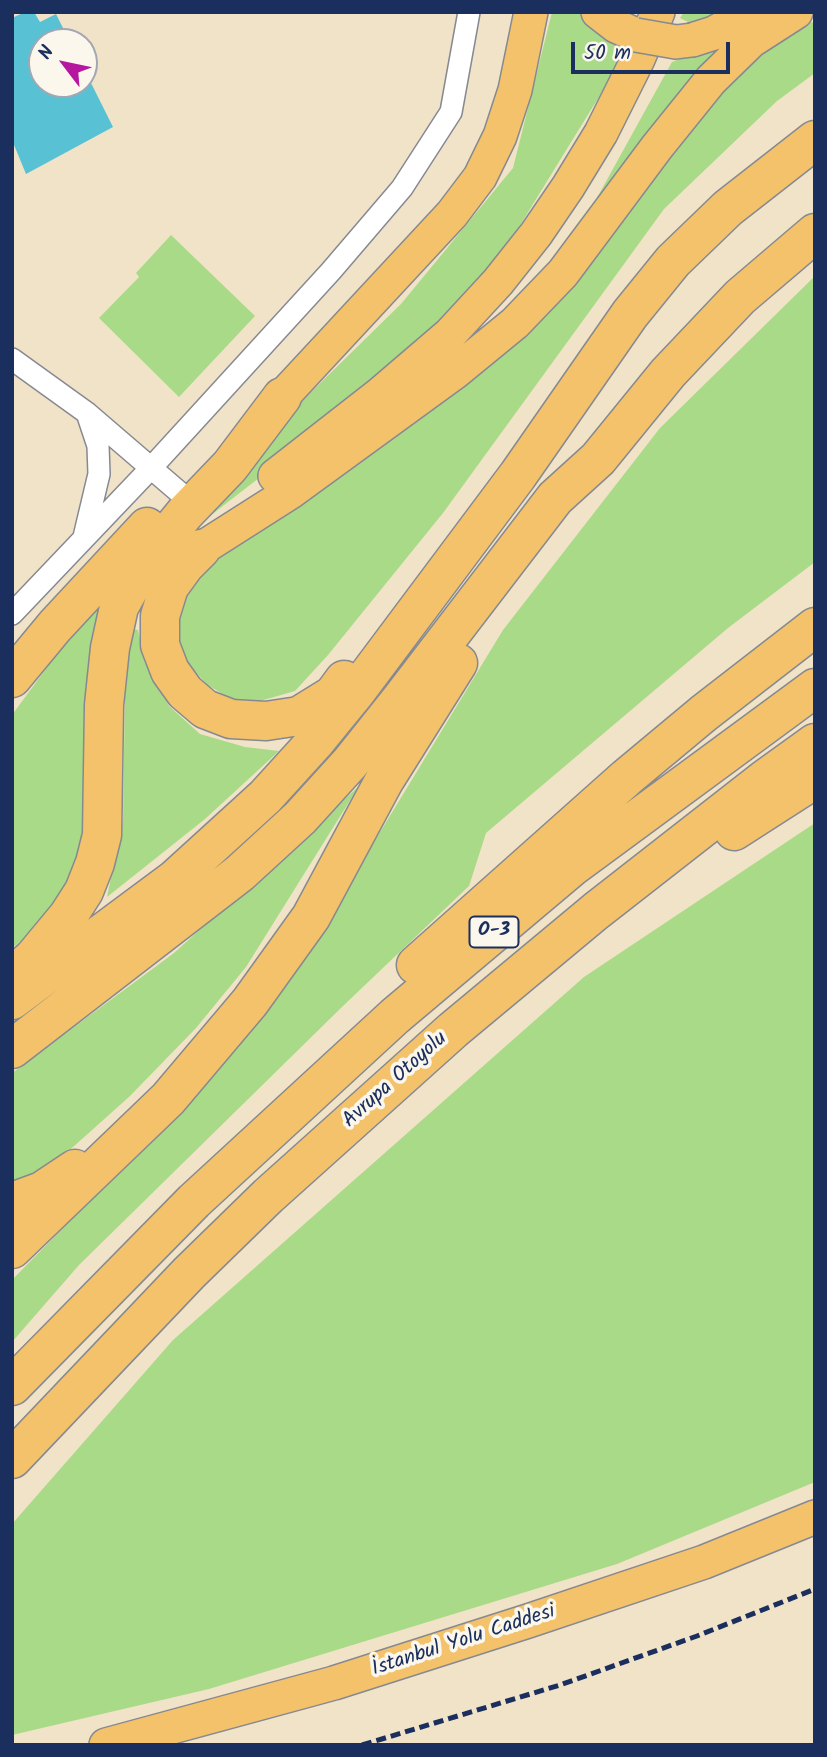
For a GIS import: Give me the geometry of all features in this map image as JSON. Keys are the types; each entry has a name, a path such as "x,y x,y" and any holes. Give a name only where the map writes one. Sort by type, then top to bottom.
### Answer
{"highway":[{"path":"12,1000 174,879 265,797 355,693 518,475 630,314 673,261 728,208 815,140"},
{"path":"12,1249 168,1099 250,1002 311,916 384,780 446,680 534,560 598,459 668,373 740,297 815,233"},
{"path":"15,672 165,480 232,440 282,397"},
{"path":"12,977 34,957 68,916 84,891 96,863 102,835 104,705 110,648 119,607 155,551 185,513 230,466 282,397"},
{"path":"12,1049 220,890 300,818 350,763 401,699 555,498 598,459"},
{"path":"201,549 169,587 160,616 160,645 170,671 185,692 205,709 231,719 266,721 299,716 333,695 403,606 446,572"},
{"path":"194,1201 216,1166 260,1113 359,1017 626,778 815,627"},
{"name":"O-3","path":"12,1386 194,1201 395,1016 552,884 815,688"},
{"name":"Avrupa Otoyolu","path":"12,1459 111,1352 268,1196 453,1030 596,911 815,743"},
{"path":"596,911 683,864 815,779"},
{"path":"12,1202 42,1191 140,1127"}],"main road":[{"path":"282,397 452,214 480,177 500,136 515,90 531,12"},
{"path":"598,12 616,26 647,24 676,42 714,33 752,12"},
{"path":"201,549 292,491 454,373 515,323 563,274 657,147 711,80 751,41 796,12"},
{"path":"201,549 237,508 380,394 450,334 498,282 536,234 601,133 647,24"},
{"name":"İstanbul Yolu Caddesi","path":"106,1745 334,1684 502,1630 704,1562 815,1517"}],"street":[{"path":"12,614 83,540 165,480 331,271 401,188 451,112 468,12"},
{"path":"12,359 87,413 165,480"},
{"path":"83,540 99,474 98,446 87,413"}],"green space":[{"path":"552,12 583,12 629,48 482,287 348,409 188,533 258,444 401,304 513,168"},
{"path":"684,12 721,12 692,24 680,18"},
{"path":"810,21 815,24 815,73 777,101 664,209 443,513 328,655 295,691 253,703 231,699 206,684 188,663 177,636 180,610 190,588 216,561 511,347 703,111 744,68"},
{"path":"720,44 593,205 672,62"},
{"path":"171,235 255,316 179,397 99,318 139,277 136,273"},
{"path":"815,276 815,562 728,628 486,833 469,886 79,1265 12,1342 12,1280 111,1179 290,980 503,630 660,428"},
{"path":"101,602 85,825 74,874 38,928 12,948 12,715 70,636"},
{"path":"126,627 138,630 142,649 169,706 200,734 245,747 279,751 205,819 107,897 123,819"},
{"path":"359,786 246,967 196,1028 130,1096 44,1173 12,1189 12,1073 174,953"},
{"path":"815,823 815,1482 617,1564 209,1689 12,1735 12,1524 173,1340 584,977"}],"water":[{"path":"25,12 34,12 40,22 56,14 63,28 28,28 28,98 98,97 113,127 26,174 12,140 12,18"}],"railway":[{"path":"362,1745 560,1685 697,1636 815,1589"}]}
